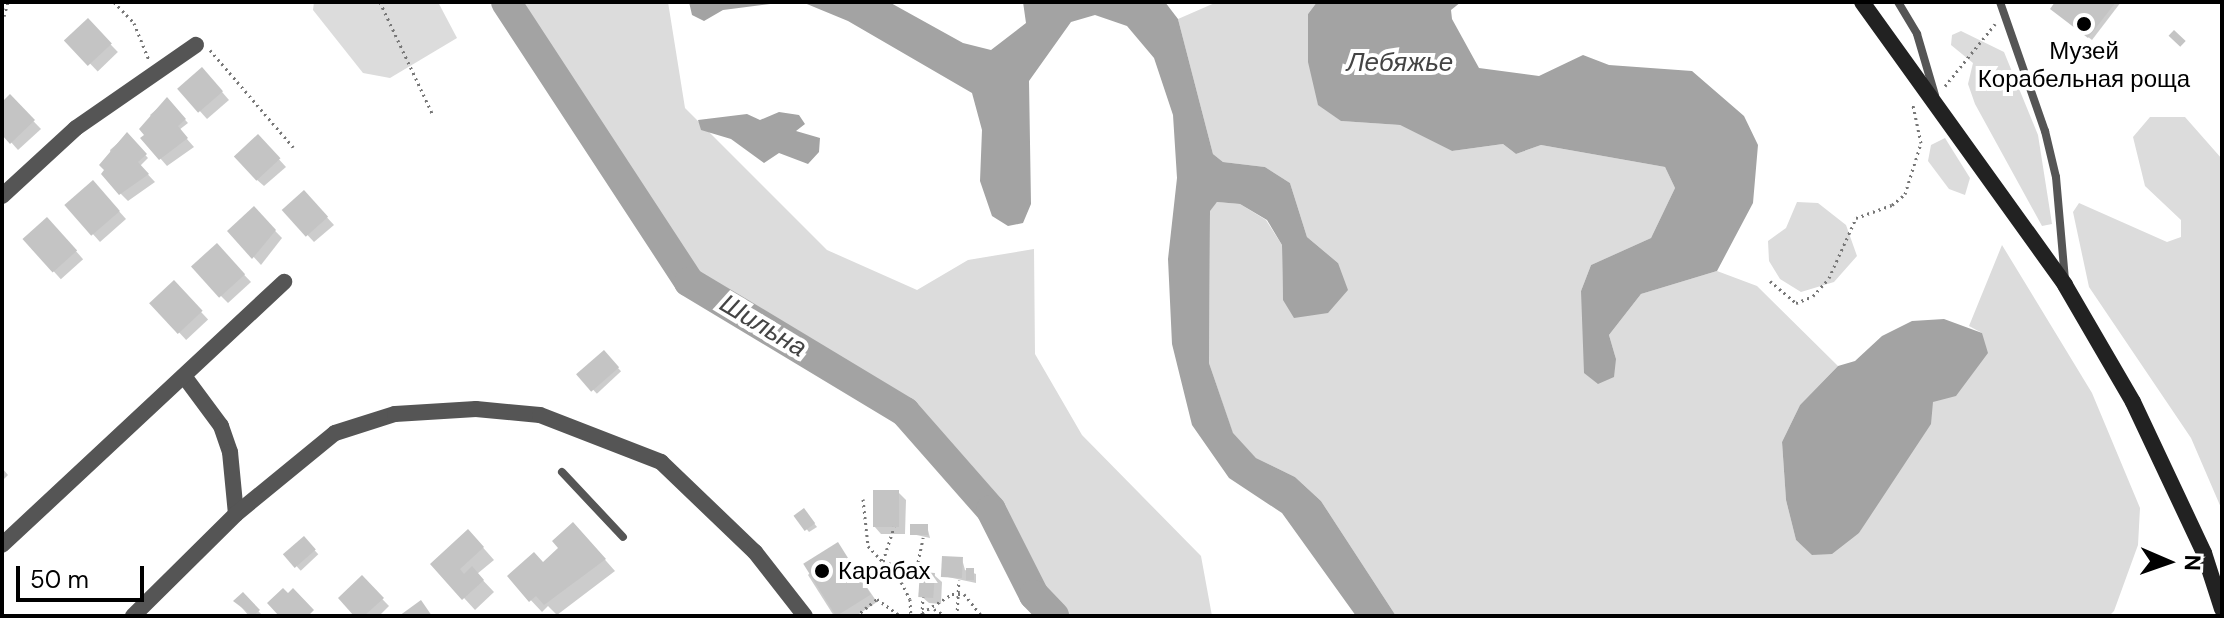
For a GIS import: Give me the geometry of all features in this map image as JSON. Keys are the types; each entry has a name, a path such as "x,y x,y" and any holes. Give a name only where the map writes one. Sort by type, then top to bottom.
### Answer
{"street":[{"path":"1862,2 1936,100 2065,285 2133,402 2204,553 2222,609"},
{"path":"2,196 76,128 152,71 196,45"},
{"path":"2,545 284,282"},
{"path":"184,376 221,426 230,452 236,514"},
{"path":"133,616 236,514 313,449 364,421 433,409 540,415 661,462 755,552 805,616"}],"lane":[{"path":"1898,2 1917,34 1936,100"},
{"path":"2001,6 2045,131 2056,177 2065,285"},
{"path":"562,472 623,537"}],"path":[{"path":"4,16 8,2"},
{"path":"114,2 134,23 152,71"},
{"path":"380,2 432,113"},
{"path":"1936,100 1989,36 2001,6"},
{"path":"196,45 209,48 293,147"},
{"path":"1770,281 1796,303 1813,296 1829,278 1856,218 1892,205 1905,194 1921,143 1912,100"},
{"path":"863,499 868,546 883,562 910,568 918,562 923,538"},
{"path":"883,562 894,527"},
{"path":"893,566 910,599 911,616"},
{"path":"957,616 959,580"},
{"path":"920,615 946,599 964,594 982,616"},
{"path":"920,615 923,597"},
{"path":"856,616 877,599 900,616"},
{"path":"946,599 957,608"},
{"path":"934,609 946,616"}],"shaded area":[{"path":"314,2 438,2 457,38 390,78 363,73 313,10"},
{"path":"506,2 668,2 685,108 827,250 917,290 968,260 1034,249 1035,354 1082,435 1201,556 1212,616 1054,616 1034,595 991,510 906,412 689,282"},
{"path":"1217,2 1317,2 1308,14 1341,121 1400,125 1452,151 1503,144 1516,154 1541,145 1665,167 1675,188 1651,238 1591,265 1581,291 1616,359 1609,335 1641,294 1717,271 1757,286 1838,366 1800,405 1782,442 1786,500 1796,540 1813,555 1859,533 1933,402 1982,333 1969,326 2002,245 2092,393 2140,508 2138,545 2114,611 2109,616 1396,616 1321,501 1295,477 1256,458 1233,434 1209,363 1210,210 1217,202 1240,204 1266,220 1282,245 1283,300 1338,263 1307,237 1290,183 1265,167 1223,162 1213,154 1178,19"},
{"path":"1961,31 2004,52 2038,135 2052,224 2042,226 1975,104 1968,84 1973,63 1951,45 1952,35"},
{"path":"2150,117 2185,117 2222,159 2222,510 2191,438 2089,287 2073,212 2079,203 2167,242 2181,237 2181,220 2145,186 2133,137"},
{"path":"1945,138 1970,178 1965,195 1949,189 1928,161 1931,145"},
{"path":"1797,202 1818,203 1846,225 1857,256 1834,282 1801,292 1780,279 1769,261 1768,241 1786,228"}],"water":[{"path":"689,2 786,2 723,10 704,21 692,15"},
{"path":"802,2 889,2 963,43 991,50 1026,23 1023,2 1165,2 1178,19 1213,154 1223,162 1265,167 1290,183 1307,237 1338,263 1348,290 1328,313 1294,318 1283,300 1282,245 1267,220 1240,204 1217,202 1210,211 1209,363 1233,433 1256,458 1295,477 1321,501 1396,616 1356,616 1282,513 1229,478 1192,425 1172,344 1168,259 1177,178 1173,115 1154,58 1127,26 1095,15 1071,22 1029,81 1031,204 1023,223 1008,226 992,216 980,181 982,130 972,93 848,21"},
{"name":"Лебяжье","path":"1317,2 1461,2 1451,10 1452,19 1479,68 1539,76 1583,55 1609,65 1692,71 1744,116 1758,145 1753,203 1717,271 1641,294 1609,335 1616,359 1614,377 1598,384 1584,373 1581,291 1591,265 1651,238 1675,188 1665,167 1541,145 1516,154 1503,144 1452,151 1400,125 1341,121 1318,105 1308,62 1308,14"},
{"path":"779,112 799,115 805,124 796,131 820,138 819,152 808,164 779,153 764,163 731,139 701,130 698,120 747,114 760,120"},
{"path":"1944,319 1982,333 1988,353 1956,396 1933,402 1931,424 1859,533 1832,554 1812,555 1796,540 1786,500 1782,442 1800,405 1838,366 1855,361 1882,336 1912,321"}],"building":[{"name":"Музей Корабельная роща","path":"2055,2 2116,2 2088,38 2050,9"},
{"path":"88,18 112,44 88,66 64,41"},
{"path":"2174,30 2186,41 2180,47 2169,36"},
{"path":"202,67 223,91 198,113 177,89"},
{"path":"10,94 35,120 10,144 2,135 2,102"},
{"path":"167,97 186,119 178,126 188,138 159,160 140,138 144,135 139,129"},
{"path":"127,132 147,154 138,162 149,174 119,195 101,174 104,170 99,165"},
{"path":"258,134 281,158 256,181 234,157"},
{"path":"93,180 120,211 91,236 64,205"},
{"path":"304,190 328,217 306,237 282,210"},
{"path":"254,206 276,230 252,259 227,231"},
{"path":"47,217 77,250 53,273 22,239"},
{"path":"217,243 245,274 219,298 191,266"},
{"path":"174,280 203,311 178,334 149,303"},
{"path":"604,350 619,367 591,392 576,374"},
{"path":"873,490 899,490 899,527 873,527"},
{"path":"804,508 815,523 805,531 793,516"},
{"path":"573,522 606,559 544,605 536,596 529,602 507,576 534,552 543,562 558,548 552,541"},
{"path":"910,524 928,524 928,535 910,535"},
{"path":"468,529 484,547 460,569 464,574 472,566 484,580 462,600 430,564"},
{"path":"304,536 316,550 295,568 283,554"},
{"path":"838,542 871,595 836,616 803,564"},
{"path":"942,556 963,557 962,578 941,577"},
{"path":"966,568 974,568 974,580 966,580"},
{"path":"920,572 935,573 933,598 918,597"},
{"path":"362,575 384,598 364,616 354,616 338,598"},
{"path":"283,588 288,593 293,588 314,610 308,616 279,616 267,603"},
{"path":"243,592 260,610 253,616 233,601"},
{"path":"421,600 432,616 399,616"}],"waterway":[{"name":"Шильна","path":"506,2 689,282 905,412 991,510 1034,595 1054,616"}],"place":[{"name":"Музей Корабельная роща","path":"2084,24"},
{"name":"Карабах","path":"822,571"}]}
